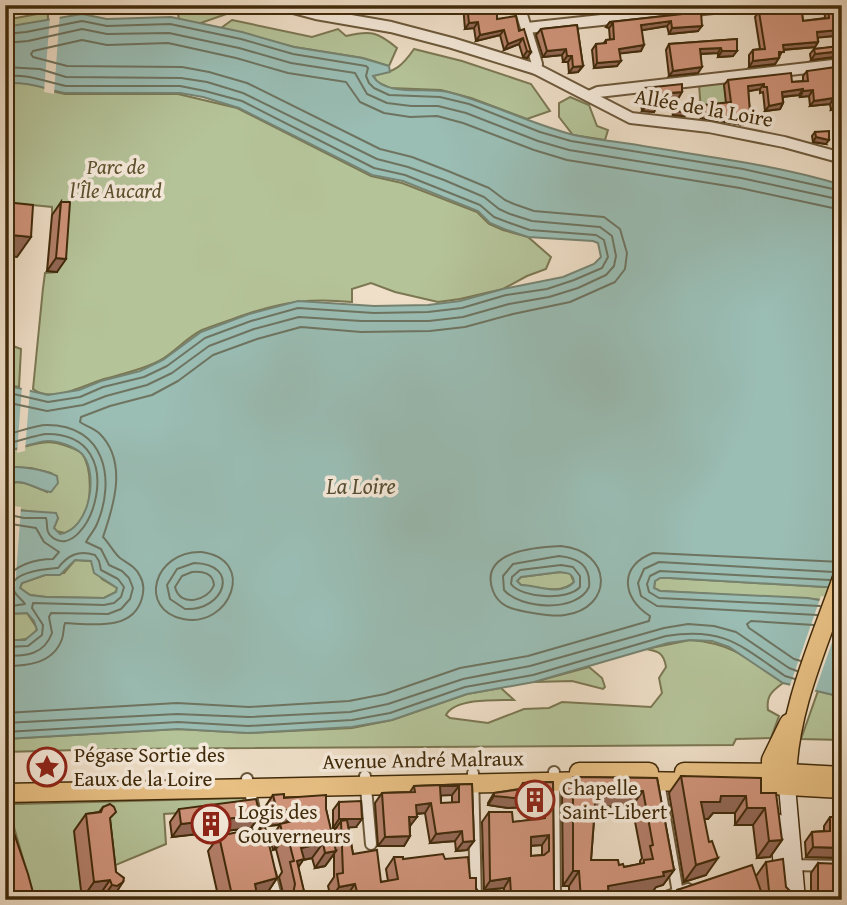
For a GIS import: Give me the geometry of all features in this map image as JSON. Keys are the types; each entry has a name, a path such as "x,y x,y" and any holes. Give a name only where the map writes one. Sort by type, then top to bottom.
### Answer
{"main road":[{"path":"786,900 780,866 779,773 796,711 842,578"},
{"name":"Avenue André Malraux","path":"554,776 659,782 779,773 842,789"},
{"name":"Avenue André Malraux","path":"5,793 473,777 779,773 842,776"},
{"name":"Avenue André Malraux","path":"5,783 248,783"},
{"path":"780,866 797,900"}],"street":[{"name":"Allée de la Loire","path":"282,5 391,27 536,69 631,118 709,127 784,142 842,158"},
{"path":"519,5 537,64 536,69"},
{"path":"527,28 741,5"},
{"path":"589,96 598,92 842,64"},
{"path":"554,776 555,900"},
{"path":"473,777 476,900"},
{"path":"365,780 371,844"},
{"path":"659,782 678,893"},
{"path":"248,783 277,900"},
{"path":"780,866 842,866"},
{"path":"658,900 696,887"}],"green space":[{"path":"170,5 250,5 249,9 198,24 179,19 177,9"},
{"name":"Parc de l'Île Aucard","path":"48,12 47,90 65,94 178,94 237,108 371,176 402,183 477,212 489,224 528,237 551,257 546,269 503,289 438,302 395,292 371,283 352,289 352,302 324,300 274,306 202,330 159,361 132,372 59,394 50,395 33,389 45,273 57,272 61,215 52,215 52,207 32,205 5,218 5,20"},
{"path":"232,20 312,37 338,29 346,36 374,34 397,48 389,66 363,58 294,47 221,28"},
{"path":"414,49 462,61 531,84 550,111 527,119 441,90 390,88 377,82 373,75 398,67"},
{"path":"724,82 727,108 701,110 699,85"},
{"path":"570,97 589,105 597,126 608,130 605,140 573,135 559,117 559,103"},
{"path":"5,343 21,349 19,387 13,386 6,451 51,442 81,452 88,468 90,488 84,517 75,528 65,533 54,528 58,518 5,505 5,486 21,482 47,492 51,473 31,468 5,467"},
{"path":"75,560 91,561 102,579 117,588 116,592 104,598 46,597 30,595 20,588 22,583 45,575 64,573"},
{"path":"570,573 574,582 563,588 549,589 521,585 517,581 521,577"},
{"path":"660,578 842,588 824,600 660,591 654,588 655,581"},
{"path":"27,613 37,628 33,636 5,640 5,614"},
{"path":"690,640 729,649 783,683 773,691 768,701 768,710 779,716 771,738 736,739 733,745 5,752 5,739 178,729 248,733 352,728 392,720 467,694 501,688 514,700 467,703 451,709 446,715 450,718 488,723 524,709 549,708 562,702 651,707 662,693 659,678 666,667 660,653 646,649"},
{"path":"589,667 602,678 605,687 603,689 572,681 534,682"},
{"path":"818,691 842,697 842,740 801,739"},
{"path":"243,798 246,809 164,814 166,844 113,866 120,900 35,900 9,810 9,804"}],"water":[{"name":"La Loire","path":"82,14 107,19 171,17 242,32 294,47 362,58 389,66 390,72 373,76 387,87 448,92 574,135 768,167 842,185 842,588 660,578 655,581 654,588 660,591 808,598 842,604 842,697 783,683 729,647 712,641 690,640 668,643 534,682 467,694 392,720 352,727 248,733 178,729 5,739 5,640 25,640 37,630 27,613 5,614 5,505 14,510 56,513 58,518 54,528 60,534 78,523 84,513 90,476 83,455 67,445 44,441 5,452 5,385 48,395 79,390 140,371 163,360 201,332 249,314 298,301 374,306 428,305 460,301 563,277 594,264 601,257 598,243 528,237 504,229 490,223 478,211 403,181 372,175 239,108 203,97 180,93 65,93 30,84 5,83 5,27","holes":["75,560 91,561 94,573 117,588 116,592 104,598 46,597 30,595 20,588 22,583 45,575 60,575","560,572 571,575 574,582 556,590 521,585 517,581 521,577"]},
{"path":"5,467 45,472 57,476 58,483 51,492 17,482 5,486"}],"pier":[{"path":"60,13 54,94 44,92 50,16"},
{"path":"22,386 30,388 25,451 17,453"},
{"path":"13,506 21,507 13,617 5,618"},
{"path":"821,596 842,600 842,614 814,694 789,688"}],"building":[{"path":"467,5 479,5 480,10 497,11 497,19 516,16 519,31 524,29 531,52 527,51 523,38 508,44 504,30 480,35 478,22 469,23"},
{"path":"782,5 801,5 803,21 829,18 828,5 842,5 842,51 815,54 814,49 839,46 838,30 817,32 818,42 783,45 784,52 779,52 779,58 753,61 753,50 765,49 759,12 782,10"},
{"path":"701,12 702,26 672,28 671,21 641,25 644,45 619,49 621,61 597,63 596,44 614,39 613,23 610,22"},
{"path":"577,25 583,66 573,67 572,56 567,56 566,49 547,51 541,29"},
{"path":"737,39 737,51 722,51 721,48 700,49 702,67 673,71 669,44"},
{"path":"836,67 842,103 835,104 834,98 814,101 813,90 803,89 782,92 783,103 769,106 767,87 764,87 764,84 748,86 750,113 746,114 747,119 705,113 705,105 731,102 728,80 791,73 792,82 808,81 807,71"},
{"path":"682,84 682,92 658,94 658,105 647,105 645,88"},
{"path":"686,104 687,112 676,111 675,105"},
{"path":"829,131 829,140 816,137 815,132"},
{"path":"5,202 33,205 31,237 12,235 10,255 5,255"},
{"path":"61,202 70,202 66,259 56,258"},
{"path":"681,776 761,778 761,793 776,793 782,840 769,841 765,808 747,808 746,796 721,796 720,802 701,802 709,842 712,841 718,858 696,865"},
{"path":"573,777 657,778 674,870 663,872 664,876 608,886 609,900 581,900 579,871 573,871","holes":["643,791 653,845 650,846 653,859 644,860 644,863 624,867 623,864 619,865 618,860 591,860 596,792"]},
{"path":"553,782 554,891 511,894 510,878 490,881 489,812 512,812 513,822 545,818 545,812 550,812 550,796 494,796 494,793 523,789 523,783","holes":["549,835 549,851 544,855 531,856 531,837"]},
{"path":"472,784 474,841 463,842 462,831 436,834 431,803 416,805 417,817 409,817 410,836 385,837 382,793 415,792 414,786","holes":["440,786 459,786 459,802 441,803"]},
{"path":"284,794 284,798 326,795 326,809 336,851 325,853 323,843 301,848 304,859 297,861 306,900 278,900 293,894 295,884 290,862 294,861 287,834 283,835 280,824 297,820 296,809 277,811 273,795"},
{"path":"256,799 260,815 181,824 179,809"},
{"path":"361,801 362,819 339,819 339,802"},
{"path":"110,804 116,812 110,818 116,872 124,878 117,886 112,885 110,880 94,882 86,814 101,812 103,807"},
{"path":"5,807 35,900 5,900 5,881 9,880 5,867"},
{"path":"842,813 842,848 813,847 812,832 830,831 830,817 839,817"},
{"path":"347,820 353,854 377,850 381,882 398,879 394,857 403,859 443,854 445,859 468,857 470,878 476,878 476,889 483,896 483,900 359,900 355,884 339,887 337,874 343,873 341,821"},
{"path":"265,827 277,878 255,884 258,900 233,900 219,836 243,831 246,843 263,839 260,828"},
{"path":"783,859 786,887 794,895 794,900 770,900 766,862"},
{"path":"818,863 842,864 842,900 814,900 813,895 818,894"},
{"path":"752,865 764,900 759,900 759,892 731,897 732,900 679,900 677,890"},
{"path":"664,895 673,900 650,900"}],"place":[{"name":"Pégase Sortie des Eaux de la Loire","path":"47,767"},
{"name":"Chapelle Saint-Libert","path":"535,800"},
{"name":"Logis des Gouverneurs","path":"211,824"}]}
